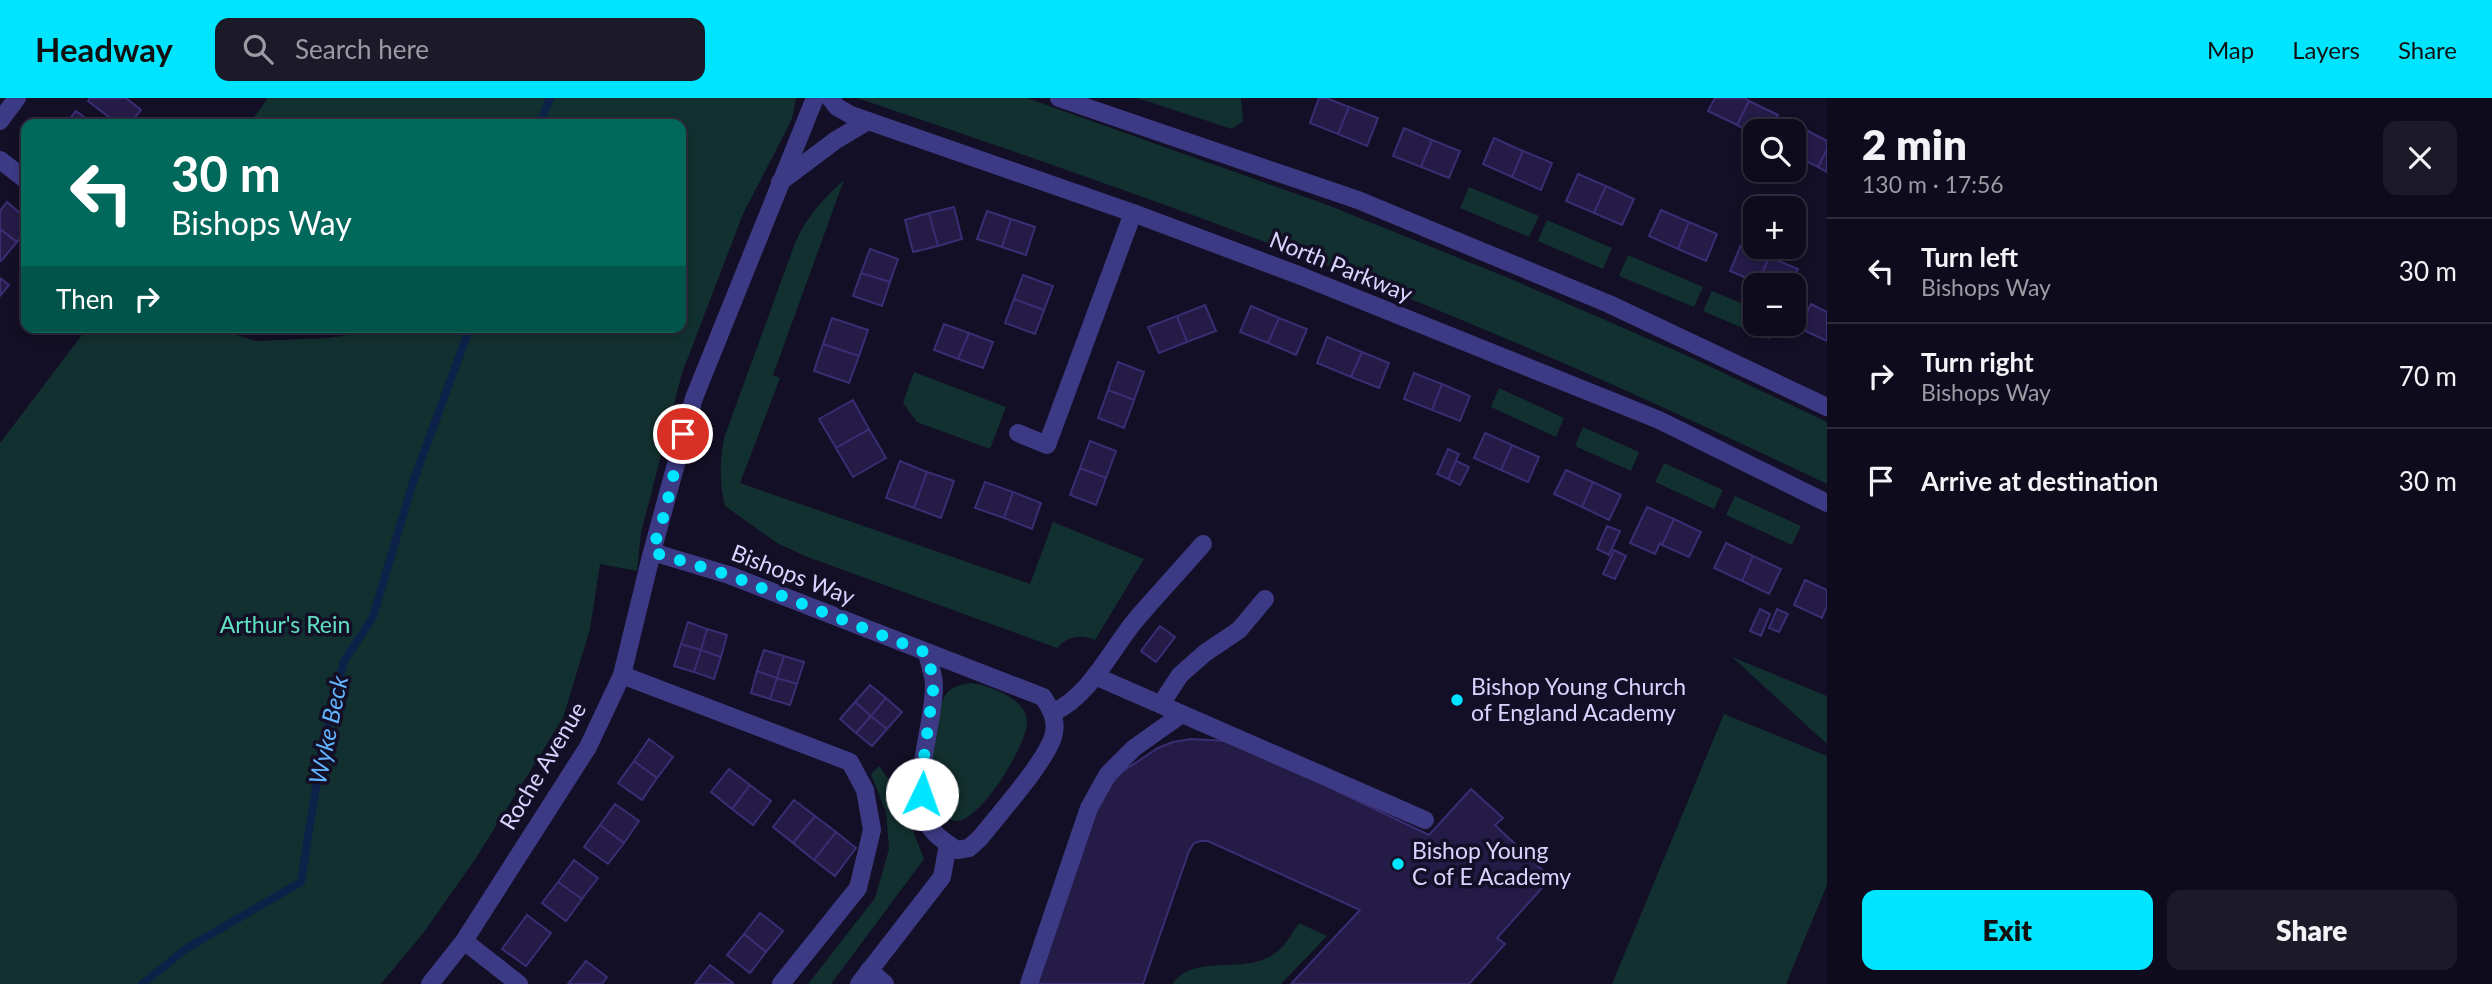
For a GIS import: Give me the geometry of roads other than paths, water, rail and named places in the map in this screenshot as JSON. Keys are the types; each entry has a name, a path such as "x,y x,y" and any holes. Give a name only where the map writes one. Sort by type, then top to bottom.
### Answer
{"street":[{"path":"0,121 17,98"},
{"path":"652,552 694,398 815,98"},
{"name":"North Parkway","path":"831,98 837,107 851,115 1133,213 1301,276 1659,420 1827,503"},
{"path":"1059,98 1358,200 1609,304 1827,407"},
{"path":"780,182 836,140 868,121"},
{"path":"0,160 21,176"},
{"path":"1018,433 1047,445 1133,213"},
{"path":"927,653 934,683 924,757 922,794 926,820 937,836 947,844 957,850 969,848 1006,806 1038,762 1053,736 1054,712 1073,700 1095,676 1138,618 1203,544"},
{"name":"Bishops Way","path":"652,552 729,575 1043,697 1054,712"},
{"name":"Roche Avenue","path":"430,984 464,941 588,747 622,675 652,552"},
{"path":"1161,704 1180,675 1205,653 1239,630 1265,599"},
{"path":"622,675 850,762 865,790 872,830 858,888 782,984"},
{"path":"1095,676 1425,820"},
{"path":"1030,984 1089,808 1108,774 1134,748 1182,714"},
{"path":"885,984 864,977 942,877 947,844"},
{"path":"464,941 519,984"}],"waterway":[{"name":"Wyke Beck","path":"542,119 550,98"},
{"name":"Wyke Beck","path":"142,984 187,948 301,882 321,755 344,661 373,617 413,482 468,333"}],"place":[{"name":"Bishop Young Church of England Academy","path":"1457,700"},
{"name":"Bishop Young C of E Academy","path":"1398,864"}],"park label":[{"name":"Arthur's Rein","path":"285,625"}]}
